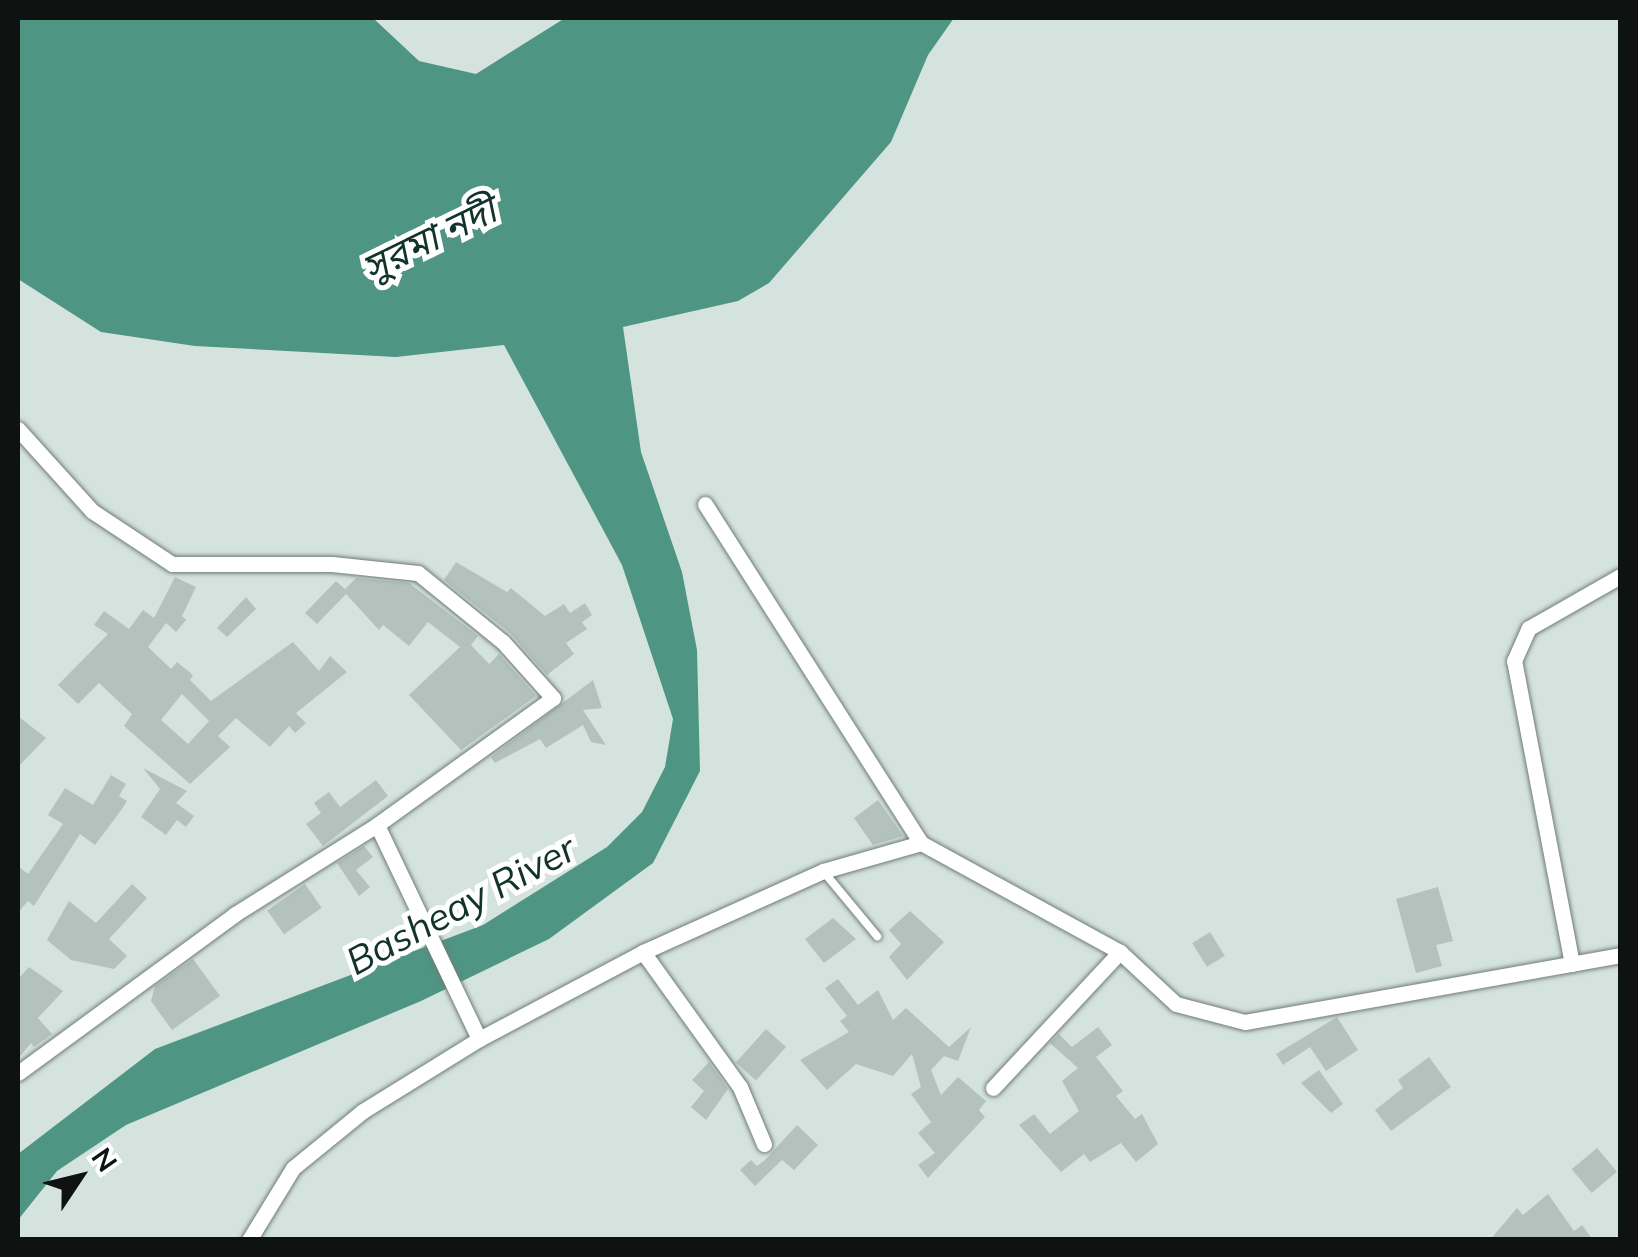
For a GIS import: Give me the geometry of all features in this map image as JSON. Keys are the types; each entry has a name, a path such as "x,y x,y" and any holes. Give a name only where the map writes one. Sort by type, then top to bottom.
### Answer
{"street":[{"path":"18,430 92,511 172,564 332,564 418,573 504,642 553,698 378,825 235,914 18,1074"},
{"path":"705,504 921,843 1120,952 1176,1004 1245,1022 1620,954"},
{"path":"1572,964 1514,661 1529,628 1620,576"},
{"path":"378,825 479,1039"},
{"path":"248,1240 293,1168 364,1111 479,1039 644,952 823,871 921,843"},
{"path":"644,952 740,1087 764,1144"},
{"path":"994,1088 1120,952"}],"lane":[{"path":"823,871 878,936"}],"water":[{"name":"সুরমা নদী","path":"18,18 373,18 419,61 476,74 565,18 954,18 928,55 891,142 769,283 738,301 623,327 641,452 682,572 697,650 700,771 653,863 549,939 421,1001 126,1125 57,1171 18,1220 18,1154 155,1049 483,925 607,847 642,812 665,767 673,719 622,565 504,345 396,357 195,346 101,332 18,279"}],"building":[{"path":"456,562 507,592 511,588 545,616 564,604 570,613 585,603 592,615 582,622 587,629 566,643 574,654 547,675 510,633 444,580"},
{"path":"175,577 196,587 182,616 186,620 176,632 166,623 148,647 171,669 177,662 193,675 190,680 211,701 293,642 319,671 330,656 347,672 296,713 306,723 295,733 289,726 270,747 236,718 218,736 230,747 190,784 124,726 132,714 99,683 78,704 58,685 108,634 94,625 104,611 129,629 143,610 154,618","holes":["182,694 209,721 188,744 161,720"]},
{"path":"356,578 409,583 478,636 471,645 489,664 499,654 536,696 461,750 409,695 460,647 428,622 409,646 383,625 379,630 346,594 317,624 305,613 336,581 345,589"},
{"path":"246,597 256,609 227,637 217,628"},
{"path":"593,680 602,708 583,710 606,745 591,742 583,725 546,748 540,739 495,763 491,757"},
{"path":"18,716 46,738 18,767"},
{"path":"143,768 187,791 176,803 194,816 186,827 177,820 166,835 141,817 160,789"},
{"path":"111,775 126,784 119,796 127,801 122,809 95,845 80,834 34,906 28,901 18,913 18,866 28,874 63,824 48,815 65,788 93,805"},
{"path":"376,780 388,796 323,846 306,824 321,813 314,803 329,792 340,807"},
{"path":"878,800 903,836 873,845 854,818"},
{"path":"364,846 373,857 356,870 370,887 359,896 337,863"},
{"path":"132,884 147,898 109,939 127,956 114,969 71,960 47,940 69,901 96,923"},
{"path":"305,884 322,908 284,934 267,910"},
{"path":"1438,887 1453,941 1436,945 1442,966 1416,973 1396,899"},
{"path":"910,911 944,942 907,980 889,957 901,944 889,930"},
{"path":"833,918 856,939 824,963 805,939"},
{"path":"1210,932 1225,956 1207,967 1192,943"},
{"path":"193,959 220,996 172,1030 151,1001 155,986"},
{"path":"29,967 63,991 38,1018 52,1034 34,1047 31,1043 18,1059 18,979"},
{"path":"838,979 858,1005 878,990 893,1020 906,1008 949,1047 971,1027 958,1061 944,1056 931,1070 941,1095 958,1077 986,1101 979,1110 985,1117 928,1178 918,1165 935,1153 918,1133 931,1122 911,1094 921,1087 912,1054 893,1076 856,1064 827,1090 800,1060 849,1032 840,1021 847,1016 825,988"},
{"path":"1337,1017 1358,1050 1326,1071 1310,1047 1283,1065 1276,1054"},
{"path":"1098,1027 1112,1045 1096,1057 1123,1091 1116,1096 1135,1119 1142,1114 1158,1144 1136,1162 1121,1143 1090,1162 1084,1154 1061,1172 1019,1125 1034,1114 1050,1134 1079,1111 1062,1081 1078,1068 1050,1043 1059,1034 1072,1047"},
{"path":"766,1029 786,1047 756,1081 736,1062"},
{"path":"1429,1057 1451,1087 1391,1131 1375,1110 1403,1088 1398,1080"},
{"path":"709,1062 728,1089 706,1120 691,1107 704,1091 692,1080"},
{"path":"1319,1070 1343,1104 1331,1113 1301,1083"},
{"path":"797,1125 818,1145 794,1170 782,1160 755,1186 740,1170 751,1160 757,1166 765,1160"},
{"path":"1597,1148 1617,1172 1592,1193 1572,1169"},
{"path":"1548,1194 1574,1231 1582,1225 1593,1240 1490,1240 1517,1208 1523,1215"}],"water label":[{"name":"Basheay River","path":"461,905"}]}
